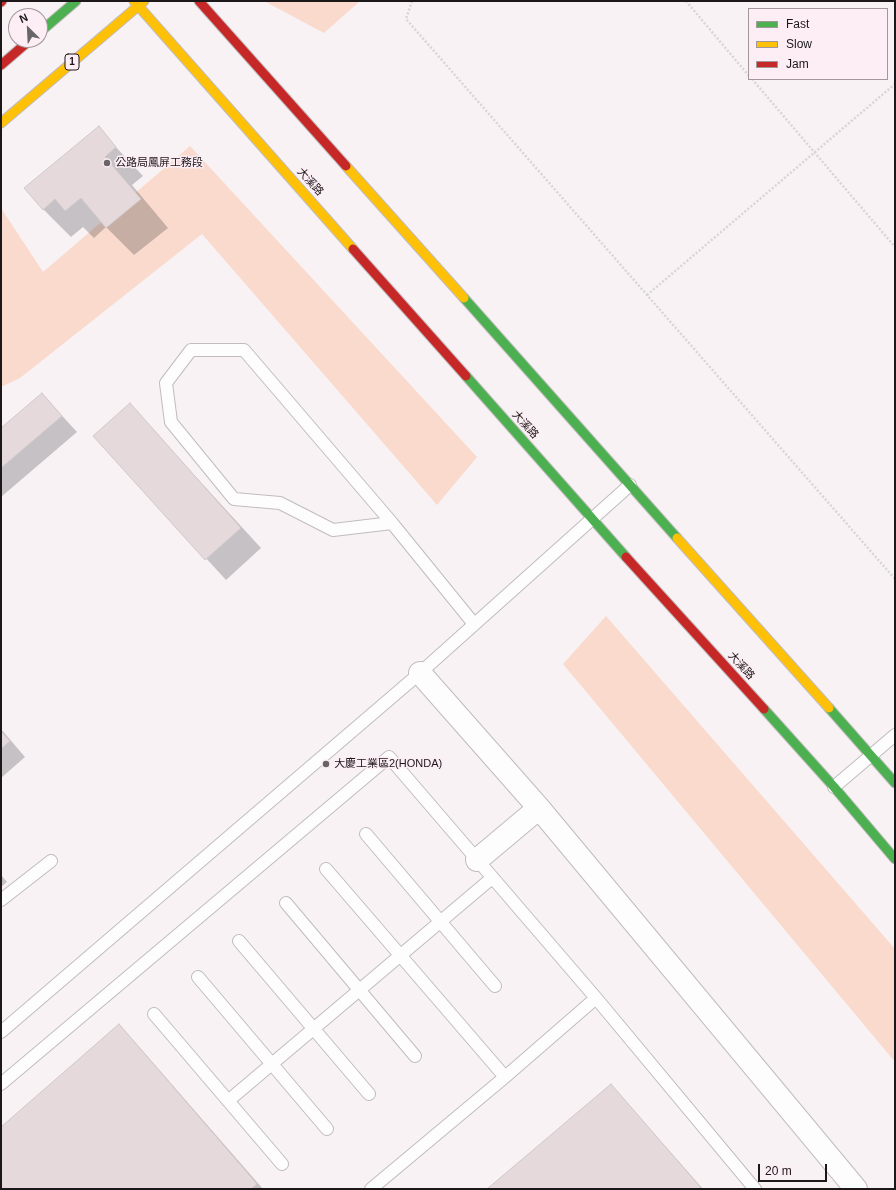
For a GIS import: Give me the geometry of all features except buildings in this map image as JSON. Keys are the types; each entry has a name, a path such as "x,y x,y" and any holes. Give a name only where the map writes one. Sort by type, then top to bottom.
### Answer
{"main road":[{"path":"48,25 76,1"},
{"path":"199,1 895,782"},
{"name":"1","path":"1,123 139,3"},
{"name":"大溪路","path":"139,3 593,520 834,787 895,859"},
{"path":"1,66 21,48"}],"street":[{"path":"420,673 539,808 856,1189"},
{"path":"477,860 539,808"}],"lane":[{"path":"392,523 333,530 280,503 234,499 171,422 166,383 191,350 244,350 392,523 474,624"},
{"path":"1,1032 420,673 593,520 630,485"},
{"path":"834,787 895,735"},
{"path":"1,1084 389,757 596,998 755,1189"},
{"path":"366,834 495,986"},
{"path":"1,900 51,861"},
{"path":"326,869 505,1077"},
{"path":"228,1101 492,878"},
{"path":"286,903 415,1056"},
{"path":"240,941 369,1094"},
{"path":"198,977 327,1129"},
{"path":"371,1189 505,1077 596,998"},
{"path":"154,1014 282,1164"}],"path":[{"path":"412,1 406,19 895,579"},
{"path":"686,1 748,75"},
{"path":"753,80 895,248"},
{"path":"647,295 815,154 895,84"}],"shaded area":[{"path":"264,1 360,1 324,33"},
{"path":"190,146 477,457 437,505 202,234 20,378 1,387 1,208 43,272"},
{"path":"606,616 895,949 895,1062 563,664"}],"traffic: fast":[{"path":"48,25 76,1"},
{"path":"464,298 677,538"},
{"path":"466,376 626,557"},
{"path":"829,708 895,783"},
{"path":"764,709 834,787 895,859"}],"traffic: slow":[{"path":"134,1 353,249"},
{"path":"1,123 144,1"},
{"path":"346,166 464,298"},
{"path":"677,538 829,708"}],"traffic: jam":[{"path":"199,1 346,166"},
{"path":"1,65 21,48"},
{"path":"353,249 466,376"},
{"path":"626,557 764,709"}],"place":[{"name":"公路局鳳屏工務段","path":"107,163"},
{"name":"大慶工業區2(HONDA)","path":"326,764"}]}
